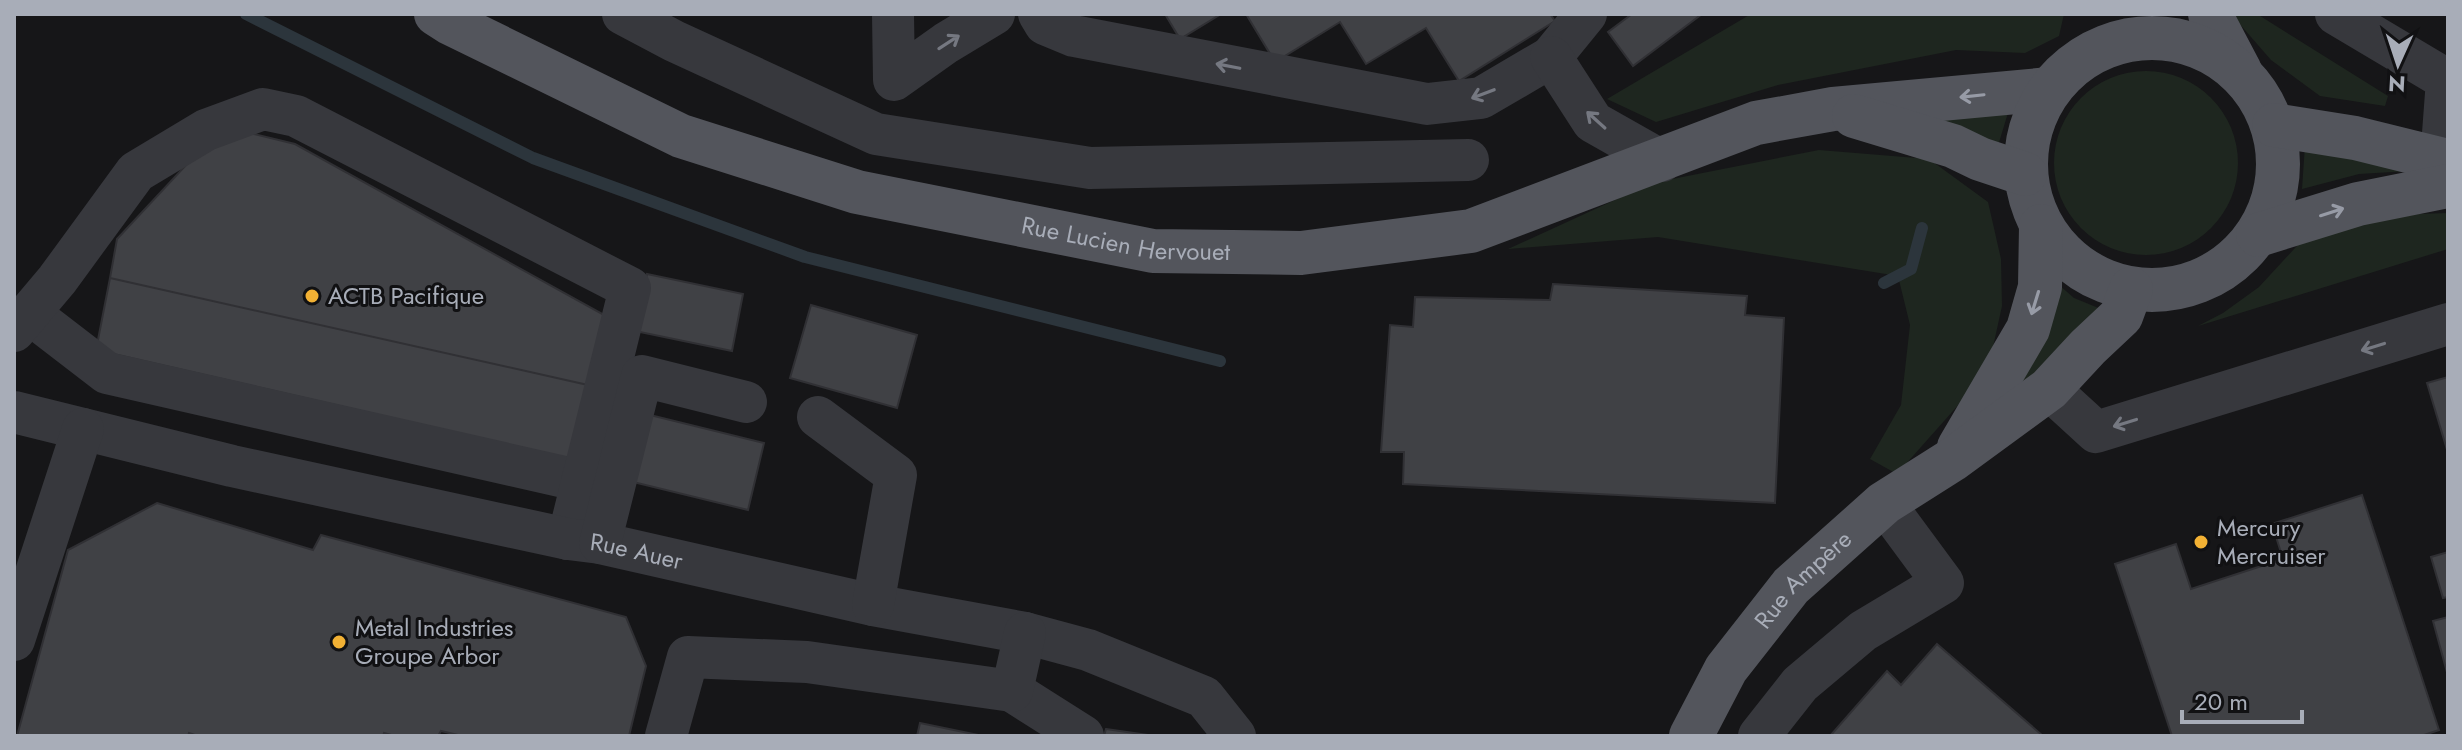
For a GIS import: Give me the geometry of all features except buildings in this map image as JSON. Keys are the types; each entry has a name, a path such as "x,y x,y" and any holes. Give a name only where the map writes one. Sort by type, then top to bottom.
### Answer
{"main road":[{"name":"Rue Lucien Hervouet","path":"436,14 681,136 857,192 1153,251 1301,253 1471,231 1756,123 1833,109 2050,89"},
{"path":"2210,14 2240,71 2260,96 2274,125 2280,163 2274,201 2258,235 2233,262 2202,281 2167,290 2131,289 2095,278 2064,256 2041,226 2030,201 2025,174 2026,144 2035,115 2050,89 2071,66 2105,32 2133,38 2171,38 2208,50 2240,71"},
{"name":"Rue Lucien Hervouet","path":"1833,109 1953,146 2025,174"},
{"path":"2274,125 2355,138 2446,169"},
{"path":"2258,235 2358,204 2446,169"},
{"name":"Rue Ampère","path":"1952,460 2028,329 2040,287 2041,226"},
{"name":"Rue Ampère","path":"1691,736 1726,669 1791,586 1884,503 1952,460 2049,389 2121,316 2131,289"}],"street":[{"path":"623,14 674,41 876,134 1090,168 1468,160"},
{"path":"857,192 862,163 876,134 894,80 893,14"},
{"path":"894,80 994,14"},
{"path":"1039,14 1045,24 1074,36 1427,104 1481,98 1551,57 1586,14"},
{"path":"2336,14 2447,80 2446,169"},
{"path":"1551,57 1593,122 1662,161"},
{"path":"582,481 107,373 22,322 57,280 136,172 206,130 263,109 296,116 630,288 582,481 584,541"},
{"path":"2049,389 2096,432 2448,324"},
{"path":"584,541 642,376 746,402"},
{"name":"Rue Auer","path":"14,412 232,466 873,605 1025,633 1088,650 1204,697 1235,736"},
{"path":"818,417 896,475 873,605"},
{"path":"14,640 83,429"},
{"path":"1759,736 1800,684 1863,631 1943,583 1884,503"},
{"path":"1012,691 1025,633"},
{"path":"666,736 688,657 807,662 1012,691 1083,736"}],"shaded area":[{"path":"1751,14 2064,14 2059,36 2025,53 1956,50 1778,85 1656,122 1607,99"},
{"path":"2231,14 2257,14 2388,96 2385,106 2320,96 2271,60"},
{"path":"2146,71 2181,78 2211,98 2231,128 2238,163 2231,198 2211,228 2181,248 2146,255 2111,248 2081,228 2061,198 2054,163 2061,128 2081,98 2111,78"},
{"path":"2011,103 1997,149 1927,120"},
{"path":"2305,145 2442,169 2359,174 2302,189"},
{"path":"1819,150 1929,159 1988,202 2001,259 2002,306 1991,356 1968,394 1897,474 1870,459 1901,405 1910,325 1898,276 1658,237 1508,249 1652,183"},
{"path":"2448,213 2448,249 2198,326 2223,313 2259,287 2307,235 2388,215"},
{"path":"2058,284 2074,298 2101,309 2012,397"}],"waterway":[{"path":"246,14 533,158 805,257 1220,361"},
{"path":"1884,283 1911,269 1922,228"}],"place":[{"name":"ACTB Pacifique","path":"312,296"},
{"name":"Mercury Mercruiser","path":"2201,542"},
{"name":"Metal Industries Groupe Arbor","path":"339,642"}]}
